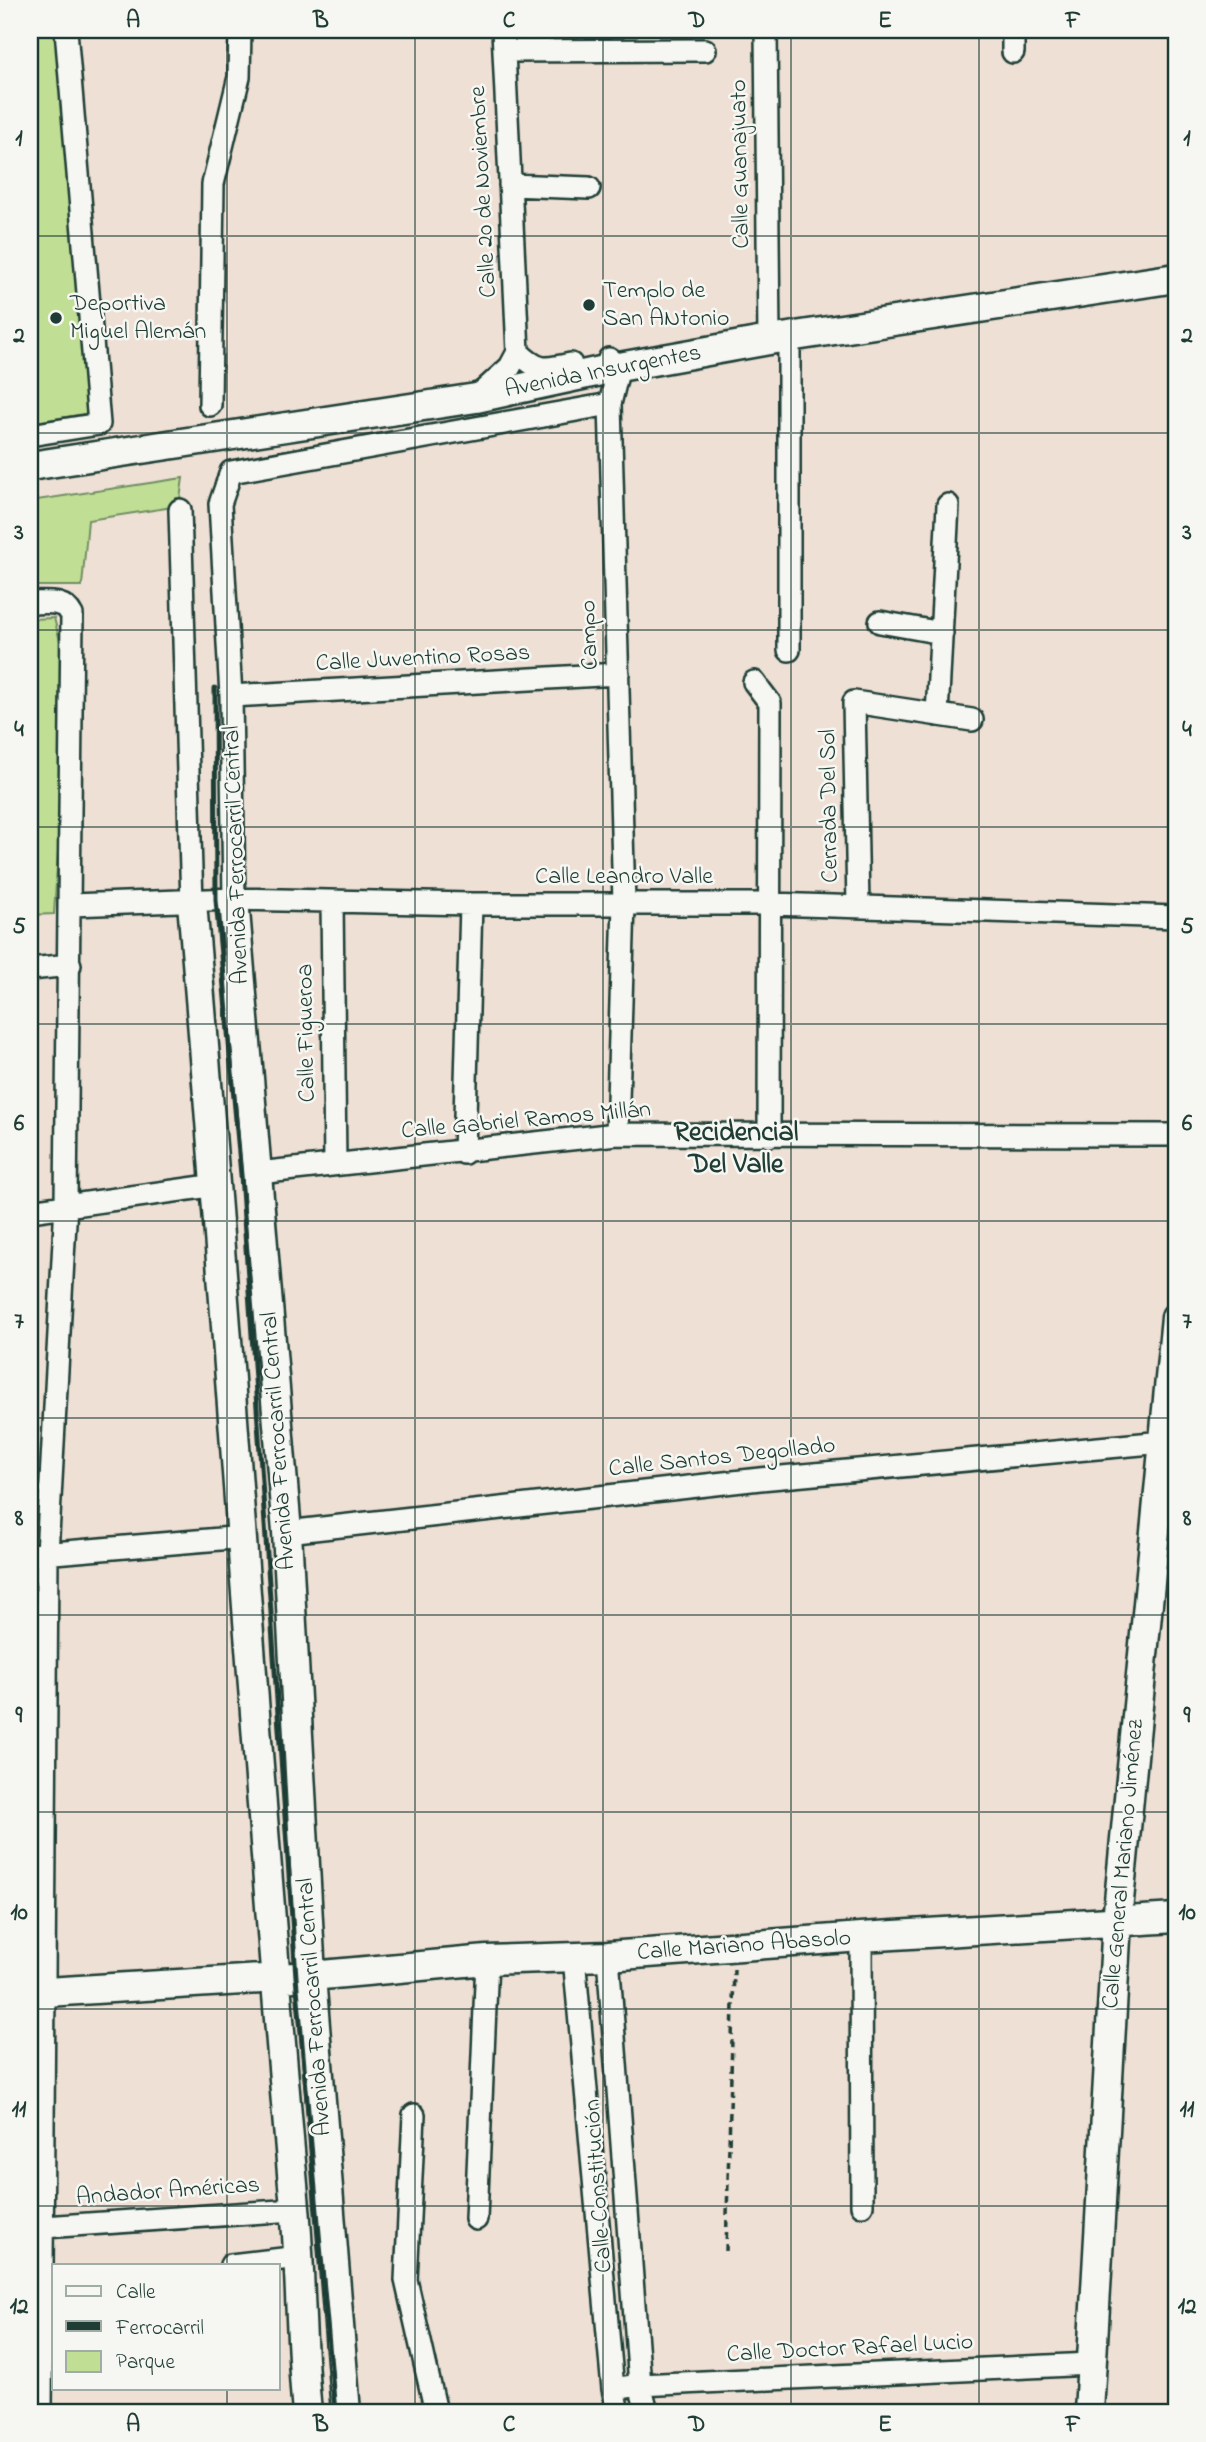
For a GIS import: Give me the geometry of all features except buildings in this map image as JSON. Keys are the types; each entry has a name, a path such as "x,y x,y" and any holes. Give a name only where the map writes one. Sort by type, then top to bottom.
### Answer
{"main road":[{"name":"Avenida Insurgentes","path":"30,466 476,398 619,367 779,338 1176,278"},
{"name":"Avenida Ferrocarril Central","path":"234,899 287,1532 311,1976 346,2412"},
{"name":"Avenida Ferrocarril Central","path":"192,903 244,1537 273,1978 299,2257 300,2351 307,2412"},
{"name":"Calle General Mariano Jiménez","path":"1089,2412 1117,1921 1176,1317"},
{"name":"Calle Mariano Abasolo","path":"36,1993 311,1976 487,1961 608,1956 1176,1918"}],"street":[{"path":"30,435 99,424 66,30"},
{"path":"210,405 213,184 239,77 240,30"},
{"name":"Calle Guanajuato","path":"766,30 789,650"},
{"path":"1013,30 1013,52"},
{"path":"504,40 705,50"},
{"name":"Calle 20 de Noviembre","path":"504,40 518,352"},
{"path":"510,185 589,188"},
{"path":"476,398 504,373 518,352 531,365 546,369 606,357 619,367"},
{"name":"Campo","path":"617,1134 624,903 610,404 619,367"},
{"name":"Avenida Ferrocarril Central","path":"234,899 231,696 220,504 232,472 610,404"},
{"path":"948,505 937,715 972,720"},
{"name":"Avenida Ferrocarril Central","path":"180,510 192,903"},
{"path":"30,603 61,603 68,607 72,615 66,1204 39,1554 36,1993 44,2227 36,2281 41,2412"},
{"path":"880,622 942,633"},
{"name":"Calle Juventino Rosas","path":"231,696 618,674"},
{"path":"754,682 770,703 769,1136"},
{"name":"Cerrada Del Sol","path":"858,906 854,702 937,715"},
{"name":"Calle Leandro Valle","path":"71,905 192,903 234,899 471,904 771,904 1176,917"},
{"name":"Calle Figueroa","path":"332,902 335,1164"},
{"path":"464,1153 471,904"},
{"path":"30,969 70,965"},
{"name":"Calle Gabriel Ramos Millán","path":"258,1173 464,1153 617,1134 1176,1135"},
{"path":"30,1211 217,1185"},
{"name":"Calle Santos Degollado","path":"287,1532 760,1479 1163,1442"},
{"path":"39,1554 244,1537"},
{"path":"861,1937 862,2205"},
{"name":"Calle Constitución","path":"608,1956 640,2385 647,2412"},
{"name":"Calle Constitución","path":"574,1957 613,2389 618,2412"},
{"path":"476,2219 487,1961"},
{"path":"414,2115 406,2280 436,2412"},
{"name":"Andador Américas","path":"44,2227 295,2210"},
{"path":"240,2264 299,2257"},
{"name":"Calle Doctor Rafael Lucio","path":"613,2389 640,2385 1091,2364"}],"path":[{"path":"726,2251 735,1946"}],"green space":[{"name":"Deportiva Miguel Alemán","path":"30,30 57,30 90,413 30,423"},
{"path":"183,478 179,506 88,520 82,586 30,586 30,501"},
{"path":"54,618 69,676 54,914 30,915 30,619"}],"railway":[{"path":"215,688 216,900 241,1175 296,1977 335,2412"}],"place":[{"name":"Templo de San ANtonio","path":"589,305"},
{"name":"Deportiva Miguel Alemán","path":"56,318"}],"district":[{"name":"Recidencial Del Valle","path":"736,1149"}]}
